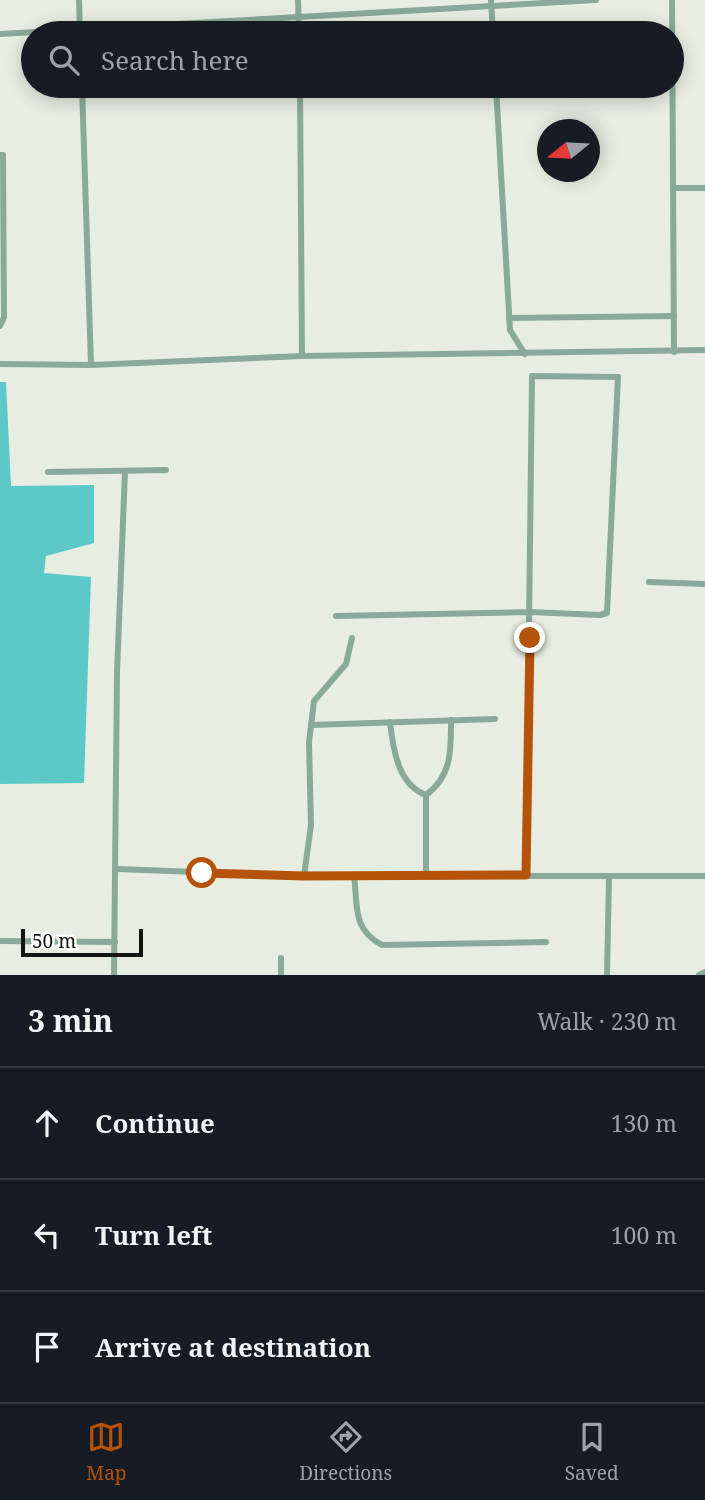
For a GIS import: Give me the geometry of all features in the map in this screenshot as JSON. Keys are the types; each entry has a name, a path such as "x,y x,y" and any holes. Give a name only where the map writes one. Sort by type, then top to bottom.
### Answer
{"lane":[{"path":"79,0 80,21"},
{"path":"298,0 299,21"},
{"path":"241,21 491,4 596,0"},
{"path":"672,0 672,21"},
{"path":"0,34 21,33"},
{"path":"82,98 91,365"},
{"path":"299,98 302,356"},
{"path":"497,98 510,330 525,354"},
{"path":"674,98 674,352"},
{"path":"0,155 3,155 4,317 0,326"},
{"path":"675,188 705,188"},
{"path":"509,318 674,316"},
{"path":"0,364 91,365 302,356 705,350"},
{"path":"336,616 530,612 600,615 609,611 618,377 532,376 530,612 526,875"},
{"path":"48,472 166,470"},
{"path":"114,975 117,673 125,471"},
{"path":"649,582 705,584"},
{"path":"304,876 311,825 311,725 314,701 346,664 352,638"},
{"path":"311,725 495,719"},
{"path":"426,876 426,795 447,772 451,754 451,720"},
{"path":"390,722 396,755 406,781 413,790 426,795"},
{"path":"117,869 304,876 705,876"},
{"path":"354,876 360,923 366,936 382,945 546,942"},
{"path":"607,975 609,877"},
{"path":"0,941 115,942"},
{"path":"281,958 281,975"},
{"path":"699,975 705,972"}],"water":[{"path":"0,382 6,382 11,486 94,485 94,543 46,556 44,573 91,577 84,783 0,784"}],"route":[{"path":"202,873 304,876 526,875 530,638"}]}
